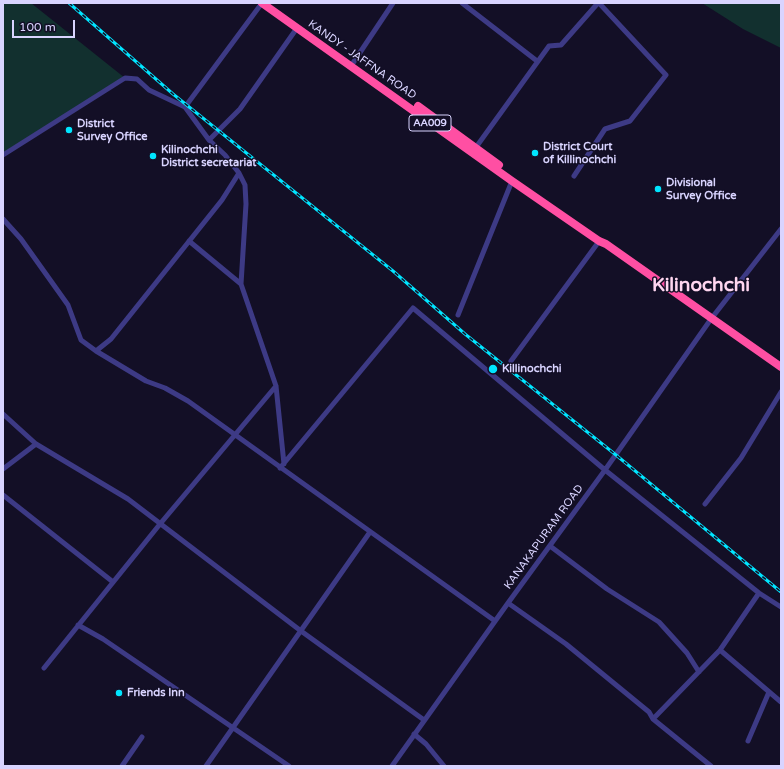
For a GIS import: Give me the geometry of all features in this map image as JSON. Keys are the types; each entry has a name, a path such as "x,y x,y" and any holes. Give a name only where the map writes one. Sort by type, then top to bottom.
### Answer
{"highway":[{"name":"KANDY - JAFFNA ROAD","path":"262,3 297,28 353,64"},
{"name":"KANDY - JAFFNA ROAD","path":"272,3 353,64 711,319 781,367"},
{"name":"KANDY - JAFFNA ROAD","path":"474,150 512,181 602,241"}],"street":[{"path":"185,107 262,3"},
{"path":"353,64 393,3"},
{"path":"462,3 536,61"},
{"path":"474,150 536,61 549,46 561,45 598,3 666,75 630,121 605,129 574,176"},
{"path":"209,140 240,109 297,28"},
{"path":"3,155 125,78 137,79 149,90 185,107 209,140 225,155 239,173 245,185 246,204 241,284 276,386 282,466"},
{"path":"96,351 111,339 222,200 239,173"},
{"path":"458,315 512,181"},
{"path":"3,219 21,239 68,305 81,340 96,351 146,381 165,388 188,401 235,436 282,466 370,532 494,621"},
{"name":"KANAKAPURAM ROAD","path":"392,766 494,621 605,470 711,319 781,229"},
{"path":"189,241 241,284"},
{"path":"511,361 602,241"},
{"path":"282,466 413,308 605,470 759,593 781,607"},
{"path":"44,668 160,524 276,386"},
{"path":"705,504 740,458 781,392"},
{"path":"3,414 36,444 128,499 300,631 424,720"},
{"path":"3,469 36,444"},
{"path":"3,495 114,582"},
{"path":"206,766 370,532"},
{"path":"550,546 607,589 659,622 687,653 699,672"},
{"path":"653,719 720,650 759,593"},
{"path":"508,603 566,644 649,712 653,719 710,766"},
{"path":"78,625 103,639 289,766"},
{"path":"720,650 781,702"},
{"path":"748,741 769,692"},
{"path":"414,734 426,744 444,766"},
{"path":"122,766 142,737"}],"green space":[{"path":"3,3 31,3 125,78 3,157"},
{"path":"702,3 781,3 781,48 743,29"}],"railway":[{"path":"69,3 173,94 393,271 465,334 616,455 781,592"}],"place":[{"name":"District Survey Office","path":"69,130"},
{"name":"District Court of Killinochchi","path":"535,153"},
{"name":"Kilinochchi District secretariat","path":"153,156"},
{"name":"Divisional Survey Office","path":"658,189"},
{"name":"Killinochchi","path":"493,369"},
{"name":"Friends Inn","path":"119,693"}],"district":[{"name":"Kilinochchi","path":"701,286"}]}
